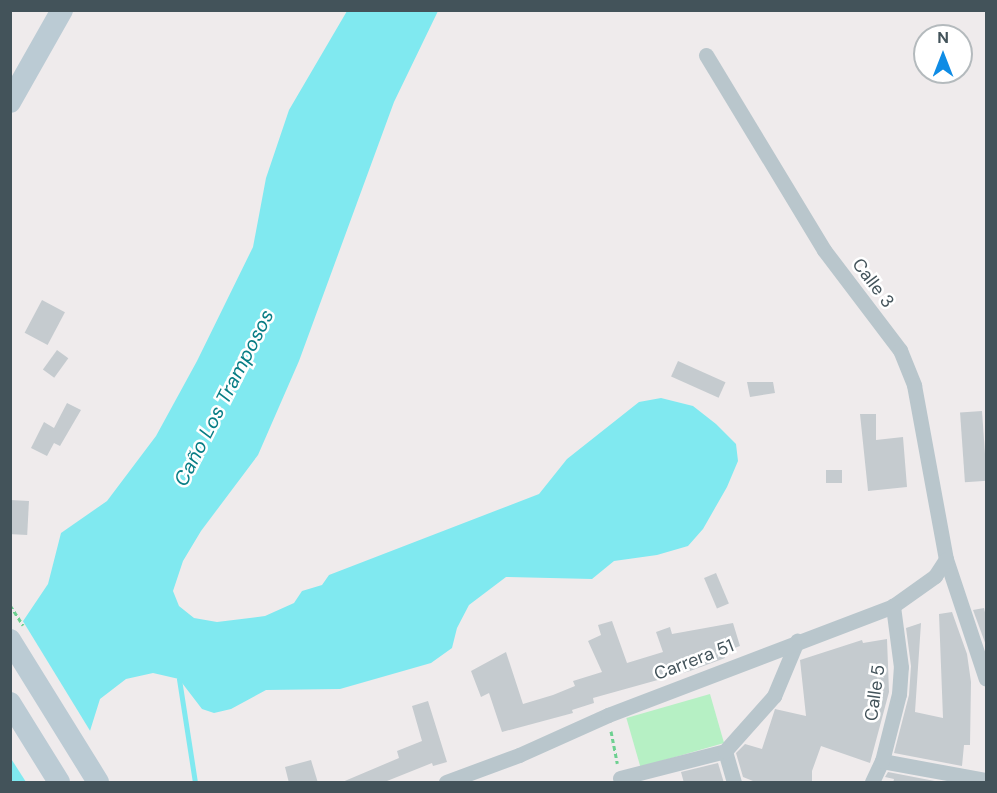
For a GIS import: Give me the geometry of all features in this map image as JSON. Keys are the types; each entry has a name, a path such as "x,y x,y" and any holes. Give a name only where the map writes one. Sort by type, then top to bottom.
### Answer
{"main road":[{"path":"10,102 62,10"},
{"path":"10,640 98,783"},
{"path":"10,703 59,783"}],"street":[{"name":"Calle 3","path":"706,54 824,250 900,350 914,385 946,559 984,659 987,679"},
{"name":"Carrera 51","path":"446,783 519,755 608,715 893,606 934,576 946,559"},
{"name":"Calle 5","path":"872,783 882,761 899,694 901,667 893,606"},
{"path":"620,778 725,751 774,696 797,641"},
{"path":"725,751 734,783"},
{"path":"882,761 987,780"}],"path":[{"path":"608,715 620,778"}],"green space":[{"path":"710,694 724,743 640,767 626,718"}],"water":[{"name":"Caño Los Tramposos","path":"347,11 438,11 394,102 299,361 258,455 201,531 183,561 173,591 179,606 194,618 217,622 265,616 294,603 302,591 322,585 329,575 539,494 567,459 639,402 661,398 693,406 716,424 736,444 738,461 727,487 703,529 688,546 657,555 614,561 592,579 506,577 469,605 457,628 452,648 431,663 340,689 266,690 231,709 214,713 202,709 179,679 153,673 126,679 100,699 74,782 11,782 11,639 48,584 61,533 107,501 156,436 197,361 253,247 266,178 289,110"}],"pier":[{"path":"21,618 92,734 77,782 26,782 10,757 10,634"}],"building":[{"path":"42,300 65,312 48,345 25,333"},
{"path":"57,350 68,358 54,378 43,369"},
{"path":"678,361 726,382 719,398 671,377"},
{"path":"747,382 773,382 775,393 750,397"},
{"path":"67,403 81,410 60,446 54,443 47,456 31,448 44,422 54,428"},
{"path":"982,411 986,481 965,482 960,413"},
{"path":"860,414 876,414 876,440 903,437 907,487 868,491"},
{"path":"826,470 842,470 842,483 826,483"},
{"path":"10,500 29,501 27,535 10,534"},
{"path":"716,573 729,603 717,608 704,578"},
{"path":"984,608 987,621 987,648 973,610"},
{"path":"952,612 967,654 971,682 970,745 964,745 962,766 894,753 909,695 911,666 906,628 921,623 915,712 943,718 939,614"},
{"path":"612,621 627,663 663,652 656,632 670,627 672,634 733,623 740,646 723,652 725,658 690,671 593,698 594,703 572,710 573,713 502,732 489,693 481,697 471,671 506,652 523,704 553,695 575,686 573,681 602,672 588,641 601,635 598,625"},
{"path":"887,639 889,692 870,763 821,746 812,771 812,783 758,783 743,777 736,753 745,744 762,749 775,709 806,716 800,660 862,640 863,643"},
{"path":"428,701 447,762 433,766 432,763 382,783 340,783 399,758 397,751 422,741 412,706"},
{"path":"311,760 318,783 289,783 285,767"},
{"path":"718,763 724,783 684,783 681,772"},
{"path":"888,772 945,783 893,783 894,779 885,777"}],"waterway":[{"path":"179,679 195,782"}]}
